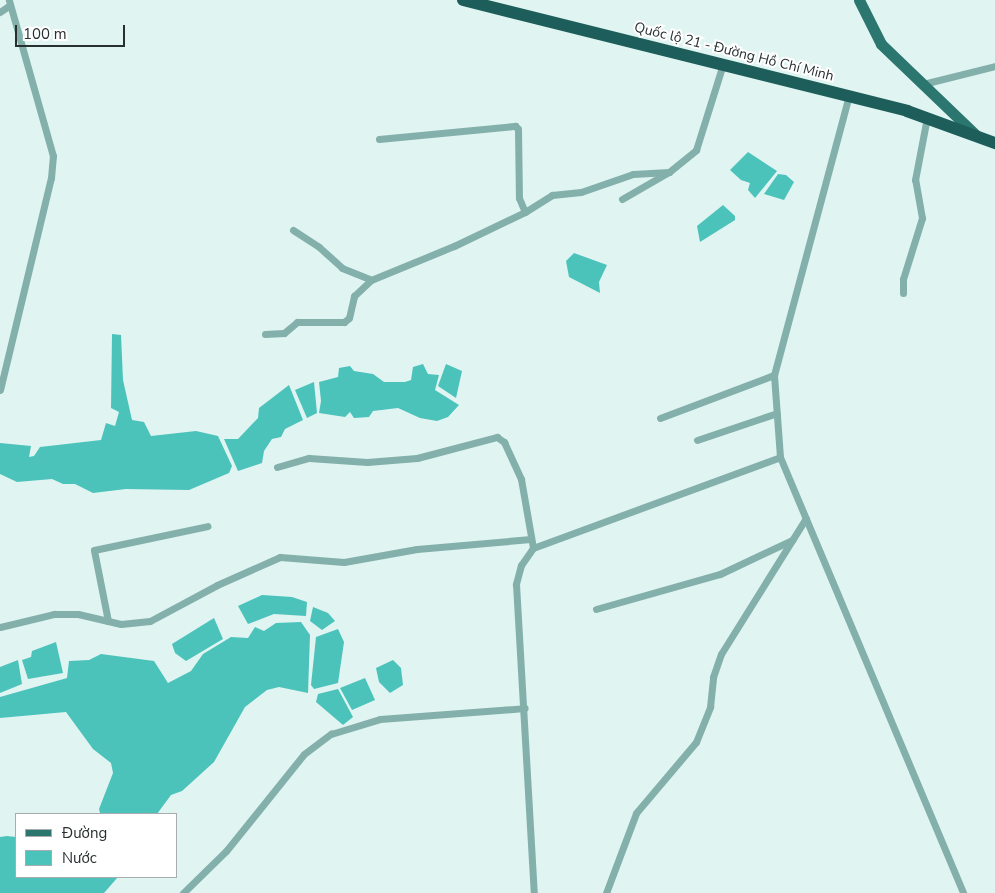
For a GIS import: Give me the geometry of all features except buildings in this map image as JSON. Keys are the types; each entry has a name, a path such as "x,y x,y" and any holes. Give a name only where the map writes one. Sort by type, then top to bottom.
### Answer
{"highway":[{"name":"Quốc lộ 21 - Đường Hồ Chí Minh","path":"463,0 849,96 927,117 995,143"}],"main road":[{"path":"859,0 881,44 976,135"}],"street":[{"path":"0,12 9,2"},
{"path":"0,390 53,166 52,144 9,2"},
{"path":"622,198 669,172 696,150 724,64"},
{"path":"923,84 995,66"},
{"path":"849,96 774,375 780,457 964,893"},
{"path":"903,293 903,279 922,218 916,180 927,117"},
{"path":"379,139 515,126 518,129 519,198 525,212"},
{"path":"265,334 284,333 297,322 344,322 349,318 354,296 370,280 454,246 525,212 555,194 576,193 633,174 669,172"},
{"path":"293,230 319,247 342,268 370,280"},
{"path":"660,418 774,375"},
{"path":"697,440 777,413"},
{"path":"277,467 309,458 367,462 410,459 497,437 504,442 521,479 533,548"},
{"path":"534,893 525,708 516,584 521,565 533,548 780,457"},
{"path":"606,893 636,813 696,742 710,707 713,677 721,654 806,518"},
{"path":"108,621 94,550 208,526"},
{"path":"0,627 54,614 78,614 131,625 150,621 217,585 280,557 344,562 417,549 531,538"},
{"path":"596,609 720,574 792,539"},
{"path":"183,893 226,851 304,754 331,734 380,719 525,708"}],"water":[{"path":"748,152 777,171 755,198 748,190 750,183 741,180 730,170"},
{"path":"778,174 786,175 794,182 784,200 764,194"},
{"path":"723,205 735,216 735,220 700,242 697,226"},
{"path":"574,253 607,265 599,282 600,293 569,277 566,261"},
{"path":"112,334 121,335 123,380 132,420 144,422 151,436 196,431 218,436 232,466 229,473 189,490 126,489 93,493 75,484 63,484 52,479 17,482 0,474 0,443 31,446 29,457 34,456 40,447 101,440 106,423 115,426 119,412 111,408"},
{"path":"423,364 428,374 439,375 435,390 459,405 448,417 437,421 420,418 398,408 373,411 369,417 354,418 350,412 345,417 319,413 321,401 319,382 338,377 339,368 350,366 354,371 373,374 384,382 405,382 411,380 413,367"},
{"path":"446,364 462,371 456,398 438,386"},
{"path":"314,382 317,413 307,418 295,390"},
{"path":"289,385 303,420 285,429 281,437 272,439 264,451 262,463 238,471 224,439 238,439 258,418 259,408"},
{"path":"262,595 292,597 307,602 306,616 274,614 248,624 238,606"},
{"path":"313,607 328,613 335,621 322,630 310,621"},
{"path":"214,618 223,639 186,661 175,653 172,644"},
{"path":"301,622 310,635 308,693 279,687 267,690 245,707 214,762 182,791 171,795 158,813 100,813 99,809 113,773 111,763 93,749 66,712 0,718 0,697 67,678 69,661 89,660 101,654 154,661 168,683 191,671 203,654 231,637 248,638 255,627 264,631 276,623"},
{"path":"338,629 344,642 338,683 314,689 311,685 316,637"},
{"path":"56,642 63,673 28,679 22,660 31,657 32,651"},
{"path":"18,660 22,684 0,693 0,667"},
{"path":"393,660 401,668 403,685 390,693 379,682 376,668"},
{"path":"365,678 375,700 352,710 340,688"},
{"path":"338,689 353,717 343,725 316,702 318,694"},
{"path":"0,837 15,837 15,878 117,878 104,893 0,893"}]}
